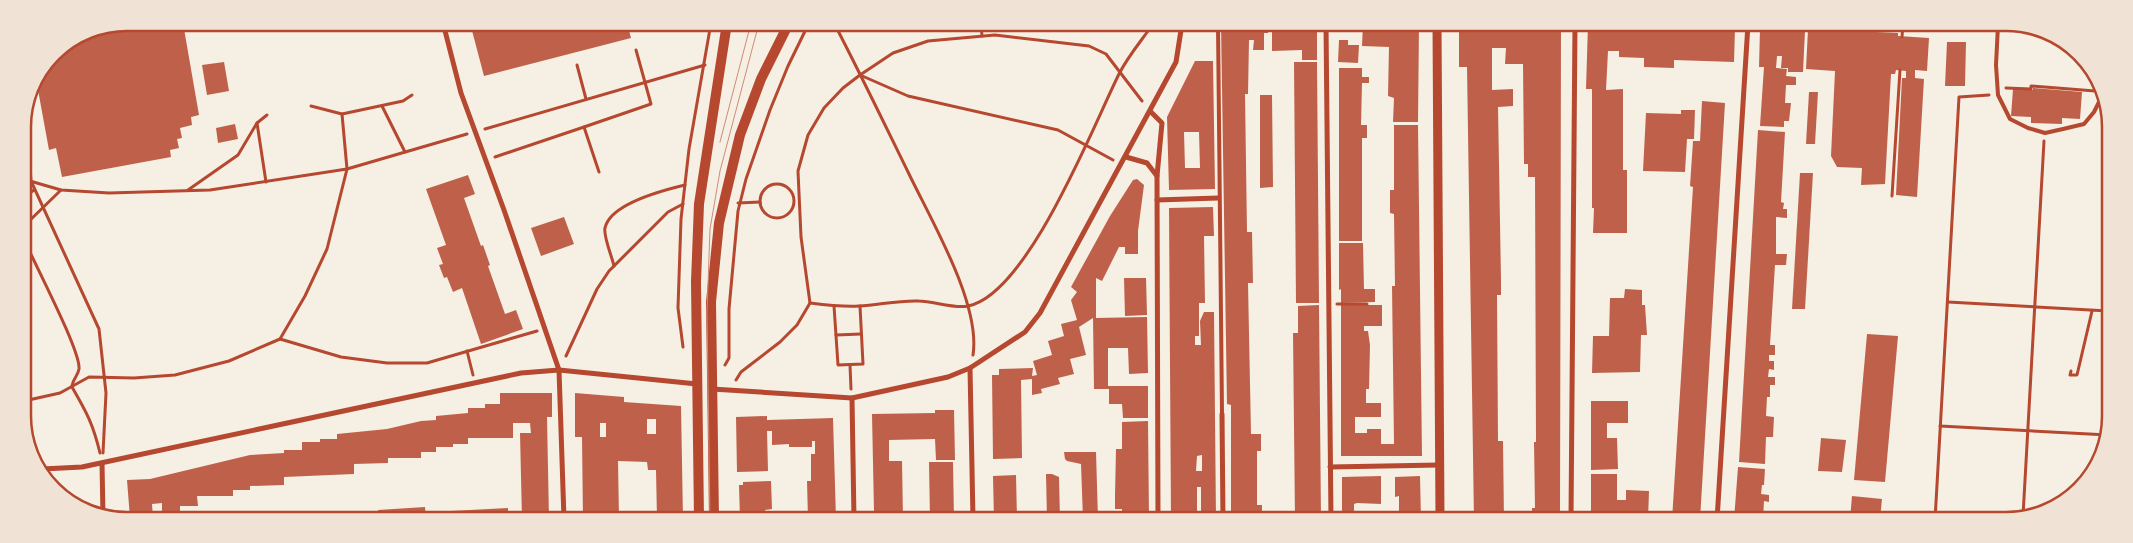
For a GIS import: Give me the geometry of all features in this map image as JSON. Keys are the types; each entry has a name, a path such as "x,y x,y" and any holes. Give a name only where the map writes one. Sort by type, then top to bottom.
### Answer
{"main road":[{"path":"699,512 697,384 698,204 725,31"},
{"path":"714,512 711,302 719,223 740,135 761,79 785,31"}],"street":[{"path":"445,31 458,85 559,370 564,512"},
{"path":"712,389 852,398 948,377 970,368 1025,332 1040,313 1151,112 1176,62 1181,31"},
{"path":"1326,31 1331,512"},
{"path":"1437,31 1440,512"},
{"path":"1571,512 1575,31"},
{"path":"1718,512 1748,31"},
{"path":"1151,112 1162,123 1157,176 1158,512"},
{"path":"1126,157 1147,163 1157,176"},
{"path":"1158,200 1218,198"},
{"path":"970,368 973,512"},
{"path":"47,469 82,468 520,373 559,370 697,384"},
{"path":"852,398 854,512"},
{"path":"1222,414 1223,512"},
{"path":"102,463 103,509"},
{"path":"1330,467 1439,465"}],"lane":[{"path":"1218,31 1218,198 1222,414"},
{"path":"1998,31 1996,65 1998,94 2010,119 2028,128 2045,133 2084,124 2098,103"}],"path":[{"path":"683,204 689,149 710,31"},
{"path":"725,366 729,358 729,309 740,203 746,179 770,110 805,31"},
{"path":"838,31 949,257 973,328 974,346 970,368"},
{"path":"982,31 982,36"},
{"path":"810,303 834,306 860,306 919,301 967,307 988,297 1008,278 1036,240 1080,161 1120,71 1148,31"},
{"path":"1902,31 1902,37"},
{"path":"728,391 741,372 780,342 797,325 810,303 797,203 798,171 808,135 824,108 843,88 893,53 928,41 995,35 1089,46 1106,54 1151,112"},
{"path":"485,160 650,104 636,50"},
{"path":"577,65 586,99"},
{"path":"31,181 61,190 109,192 188,191 266,182 347,168 705,65"},
{"path":"1892,196 1900,70"},
{"path":"860,75 908,96 1058,130 1122,164"},
{"path":"1998,88 2031,89 2031,86 2094,91"},
{"path":"1935,512 1959,96 1998,94"},
{"path":"311,106 342,114 403,101 412,95"},
{"path":"382,106 405,152"},
{"path":"31,399 60,393 89,377 176,375 229,361 280,338 305,296 327,249 347,168 342,114"},
{"path":"188,191 238,155 257,123 267,115"},
{"path":"257,123 266,182"},
{"path":"584,127 599,172"},
{"path":"2023,510 2045,133"},
{"path":"31,181 98,329 106,394 102,463"},
{"path":"777,184 786,186 797,203 786,216 777,219 769,216 762,210 760,202 762,193 768,186 777,184"},
{"path":"614,266 604,230 608,221 616,213 648,194 685,185"},
{"path":"31,219 61,190"},
{"path":"724,200 740,203 760,202"},
{"path":"559,370 598,289 614,266 668,212 688,202 698,204"},
{"path":"31,258 74,346 79,369 72,387"},
{"path":"1948,302 2102,311"},
{"path":"1341,304 1367,304"},
{"path":"834,306 838,365 850,365 863,364 860,306"},
{"path":"2071,370 2070,375 2077,375 2092,310"},
{"path":"280,338 342,357 386,363 427,363 544,329"},
{"path":"836,335 862,334"},
{"path":"468,351 475,383"},
{"path":"850,365 851,374"},
{"path":"72,387 87,411 94,428 102,463"},
{"path":"1940,426 2100,435"}],"building":[{"path":"121,31 184,31 199,115 191,117 192,125 180,128 182,138 177,139 179,148 170,150 171,157 62,177 56,148 49,150 38,91 47,74 59,59 79,44 109,33"},
{"path":"472,31 629,31 631,38 484,76"},
{"path":"1221,31 1268,31 1268,33 1264,33 1264,50 1253,50 1254,40 1249,40 1248,94 1245,94 1247,232 1252,232 1253,283 1248,283 1251,434 1261,434 1261,451 1257,451 1257,505 1262,505 1262,512 1231,512 1231,405 1227,404"},
{"path":"1272,31 1317,31 1317,60 1302,60 1302,50 1272,51"},
{"path":"1363,31 1419,31 1418,122 1393,122 1394,98 1388,96 1389,47 1362,46"},
{"path":"1459,31 1561,31 1560,512 1532,512 1532,508 1535,508 1534,442 1536,442 1535,177 1528,177 1528,164 1524,164 1523,64 1505,64 1506,48 1492,48 1492,90 1513,89 1513,106 1498,107 1501,295 1497,295 1498,441 1503,441 1504,512 1474,512 1467,67 1459,67"},
{"path":"1588,31 1735,31 1734,62 1674,60 1674,68 1644,67 1644,58 1619,57 1619,51 1608,51 1606,90 1623,89 1623,170 1627,170 1627,233 1593,233 1592,89 1586,89"},
{"path":"1760,31 1805,31 1803,72 1788,72 1788,68 1781,68 1782,56 1777,56 1776,68 1787,69 1786,76 1796,77 1796,85 1786,85 1785,103 1791,103 1789,121 1784,121 1784,127 1760,126 1764,67 1759,67"},
{"path":"1808,31 1898,33 1898,36 1929,38 1927,71 1915,70 1915,78 1924,79 1917,197 1896,195 1902,78 1906,78 1906,71 1896,70 1895,74 1891,74 1885,184 1861,185 1862,168 1837,167 1831,156 1835,71 1806,69"},
{"path":"1339,40 1348,40 1348,45 1359,45 1358,63 1338,62"},
{"path":"1947,42 1966,42 1965,86 1945,86"},
{"path":"1195,61 1213,61 1215,189 1169,190 1167,117","holes":["1184,132 1199,132 1200,168 1185,168"]},
{"path":"224,62 229,91 207,95 202,65"},
{"path":"1294,62 1317,62 1319,303 1296,303"},
{"path":"1339,68 1362,68 1362,77 1369,77 1369,83 1362,83 1361,125 1367,125 1367,138 1362,138 1362,241 1339,241"},
{"path":"2033,88 2082,92 2080,119 2062,118 2062,124 2031,123 2031,117 2011,116 2013,89 2033,90"},
{"path":"1809,92 1818,92 1815,144 1806,144"},
{"path":"1260,95 1272,95 1273,187 1260,188"},
{"path":"1702,101 1725,103 1700,512 1673,512 1693,187 1690,186 1693,141 1700,141"},
{"path":"1681,110 1695,110 1694,139 1687,139 1685,172 1643,171 1646,113 1681,114"},
{"path":"235,124 238,139 218,143 216,128"},
{"path":"1394,125 1418,125 1422,456 1341,456 1341,305 1382,305 1382,326 1364,326 1364,331 1368,331 1370,345 1369,389 1366,389 1366,403 1381,403 1381,417 1355,417 1355,433 1367,433 1367,429 1381,429 1381,444 1394,444 1392,286 1395,286 1394,214 1390,213 1390,190 1394,190"},
{"path":"1758,130 1785,132 1781,202 1784,203 1783,209 1787,209 1787,218 1776,217 1776,254 1787,254 1786,265 1775,265 1770,345 1775,345 1775,355 1769,355 1769,361 1774,361 1774,370 1769,369 1768,377 1775,377 1775,385 1770,385 1770,397 1767,397 1766,416 1774,417 1773,437 1766,437 1765,464 1739,462"},
{"path":"1800,173 1813,173 1805,309 1792,309"},
{"path":"468,175 475,194 464,198 481,246 483,245 490,265 488,266 505,314 516,310 523,329 481,344 462,288 453,292 447,277 444,278 439,265 443,264 437,248 446,245 426,189"},
{"path":"1137,179 1144,185 1138,231 1138,254 1125,254 1125,247 1119,247 1102,281 1096,278 1096,318 1147,317 1148,373 1129,374 1128,348 1108,348 1108,386 1148,386 1148,418 1123,418 1122,404 1109,404 1109,389 1094,389 1093,318 1079,327 1086,355 1070,359 1074,374 1058,378 1060,384 1041,389 1042,393 1032,395 1032,379 1021,380 1022,458 993,459 992,375 999,375 999,369 1033,368 1032,376 1037,375 1033,361 1052,355 1048,341 1064,336 1061,324 1077,320 1071,300 1077,292 1071,287 1110,216 1133,180"},
{"path":"1213,207 1214,236 1204,236 1205,303 1199,303 1199,336 1195,336 1195,345 1201,345 1200,321 1204,312 1214,312 1216,512 1201,512 1201,487 1197,487 1197,512 1171,512 1169,208","holes":["1202,455 1202,471 1196,471 1197,456"]},
{"path":"564,217 574,244 541,256 531,228"},
{"path":"1339,243 1363,243 1364,289 1375,289 1375,302 1341,303 1341,289 1339,290"},
{"path":"1124,278 1146,278 1147,315 1125,316"},
{"path":"1625,289 1642,290 1642,305 1645,305 1647,335 1641,335 1640,372 1592,373 1593,336 1609,336 1610,298 1624,298"},
{"path":"1319,305 1321,512 1295,512 1293,333 1298,333 1298,306"},
{"path":"1867,334 1898,336 1885,482 1854,480"},
{"path":"500,393 552,393 552,417 547,417 549,512 522,512 520,433 531,433 530,423 513,423 513,438 468,438 468,444 453,444 453,447 436,447 436,452 421,452 421,458 388,458 388,463 354,464 354,474 284,477 284,485 250,486 250,490 233,490 233,496 197,496 198,506 180,506 180,511 162,512 162,503 152,504 153,512 130,512 127,480 150,479 250,455 284,453 284,450 302,450 302,442 320,442 320,439 337,439 337,434 387,429 421,421 436,420 436,416 468,413 468,408 485,408 485,404 500,404"},
{"path":"575,393 624,397 624,402 681,406 683,512 657,512 656,470 648,470 647,462 618,461 619,512 583,512 582,437 575,437","holes":["647,419 656,419 656,434 647,434","600,423 606,423 606,437 600,437"]},
{"path":"1591,401 1628,401 1628,423 1607,423 1607,438 1617,438 1618,469 1591,470"},
{"path":"935,410 954,410 955,460 936,460 935,439 889,440 889,461 902,461 903,512 871,512 874,511 872,414 935,413"},
{"path":"767,416 767,420 833,418 836,512 808,512 807,481 811,481 811,454 815,454 815,441 812,441 812,447 789,447 789,444 772,445 772,431 767,431 768,471 737,472 736,417"},
{"path":"1148,421 1149,512 1122,512 1122,509 1115,509 1116,449 1122,449 1122,422"},
{"path":"1821,438 1846,440 1842,472 1818,471"},
{"path":"1064,452 1096,452 1098,512 1083,512 1081,464 1065,459"},
{"path":"929,462 953,462 954,512 930,512"},
{"path":"1738,467 1765,469 1764,485 1762,485 1761,494 1769,495 1769,502 1764,501 1763,512 1735,512"},
{"path":"1046,474 1052,474 1059,477 1060,512 1047,512"},
{"path":"1591,474 1617,474 1617,500 1626,500 1626,490 1649,491 1648,512 1591,512"},
{"path":"1016,475 1017,512 994,512 993,476"},
{"path":"1381,476 1381,504 1357,503 1354,504 1354,512 1342,512 1342,477"},
{"path":"1420,476 1421,512 1399,512 1399,496 1395,497 1395,477"},
{"path":"771,481 772,509 765,510 765,512 740,512 739,485 743,485 743,482"},
{"path":"1852,496 1882,499 1881,512 1851,512"},
{"path":"425,507 425,512 378,512 378,510"},
{"path":"508,508 508,512 431,512"}],"tram line":[{"path":"720,142 749,31"},
{"path":"710,512 707,312 710,229 720,171 757,31"}]}
